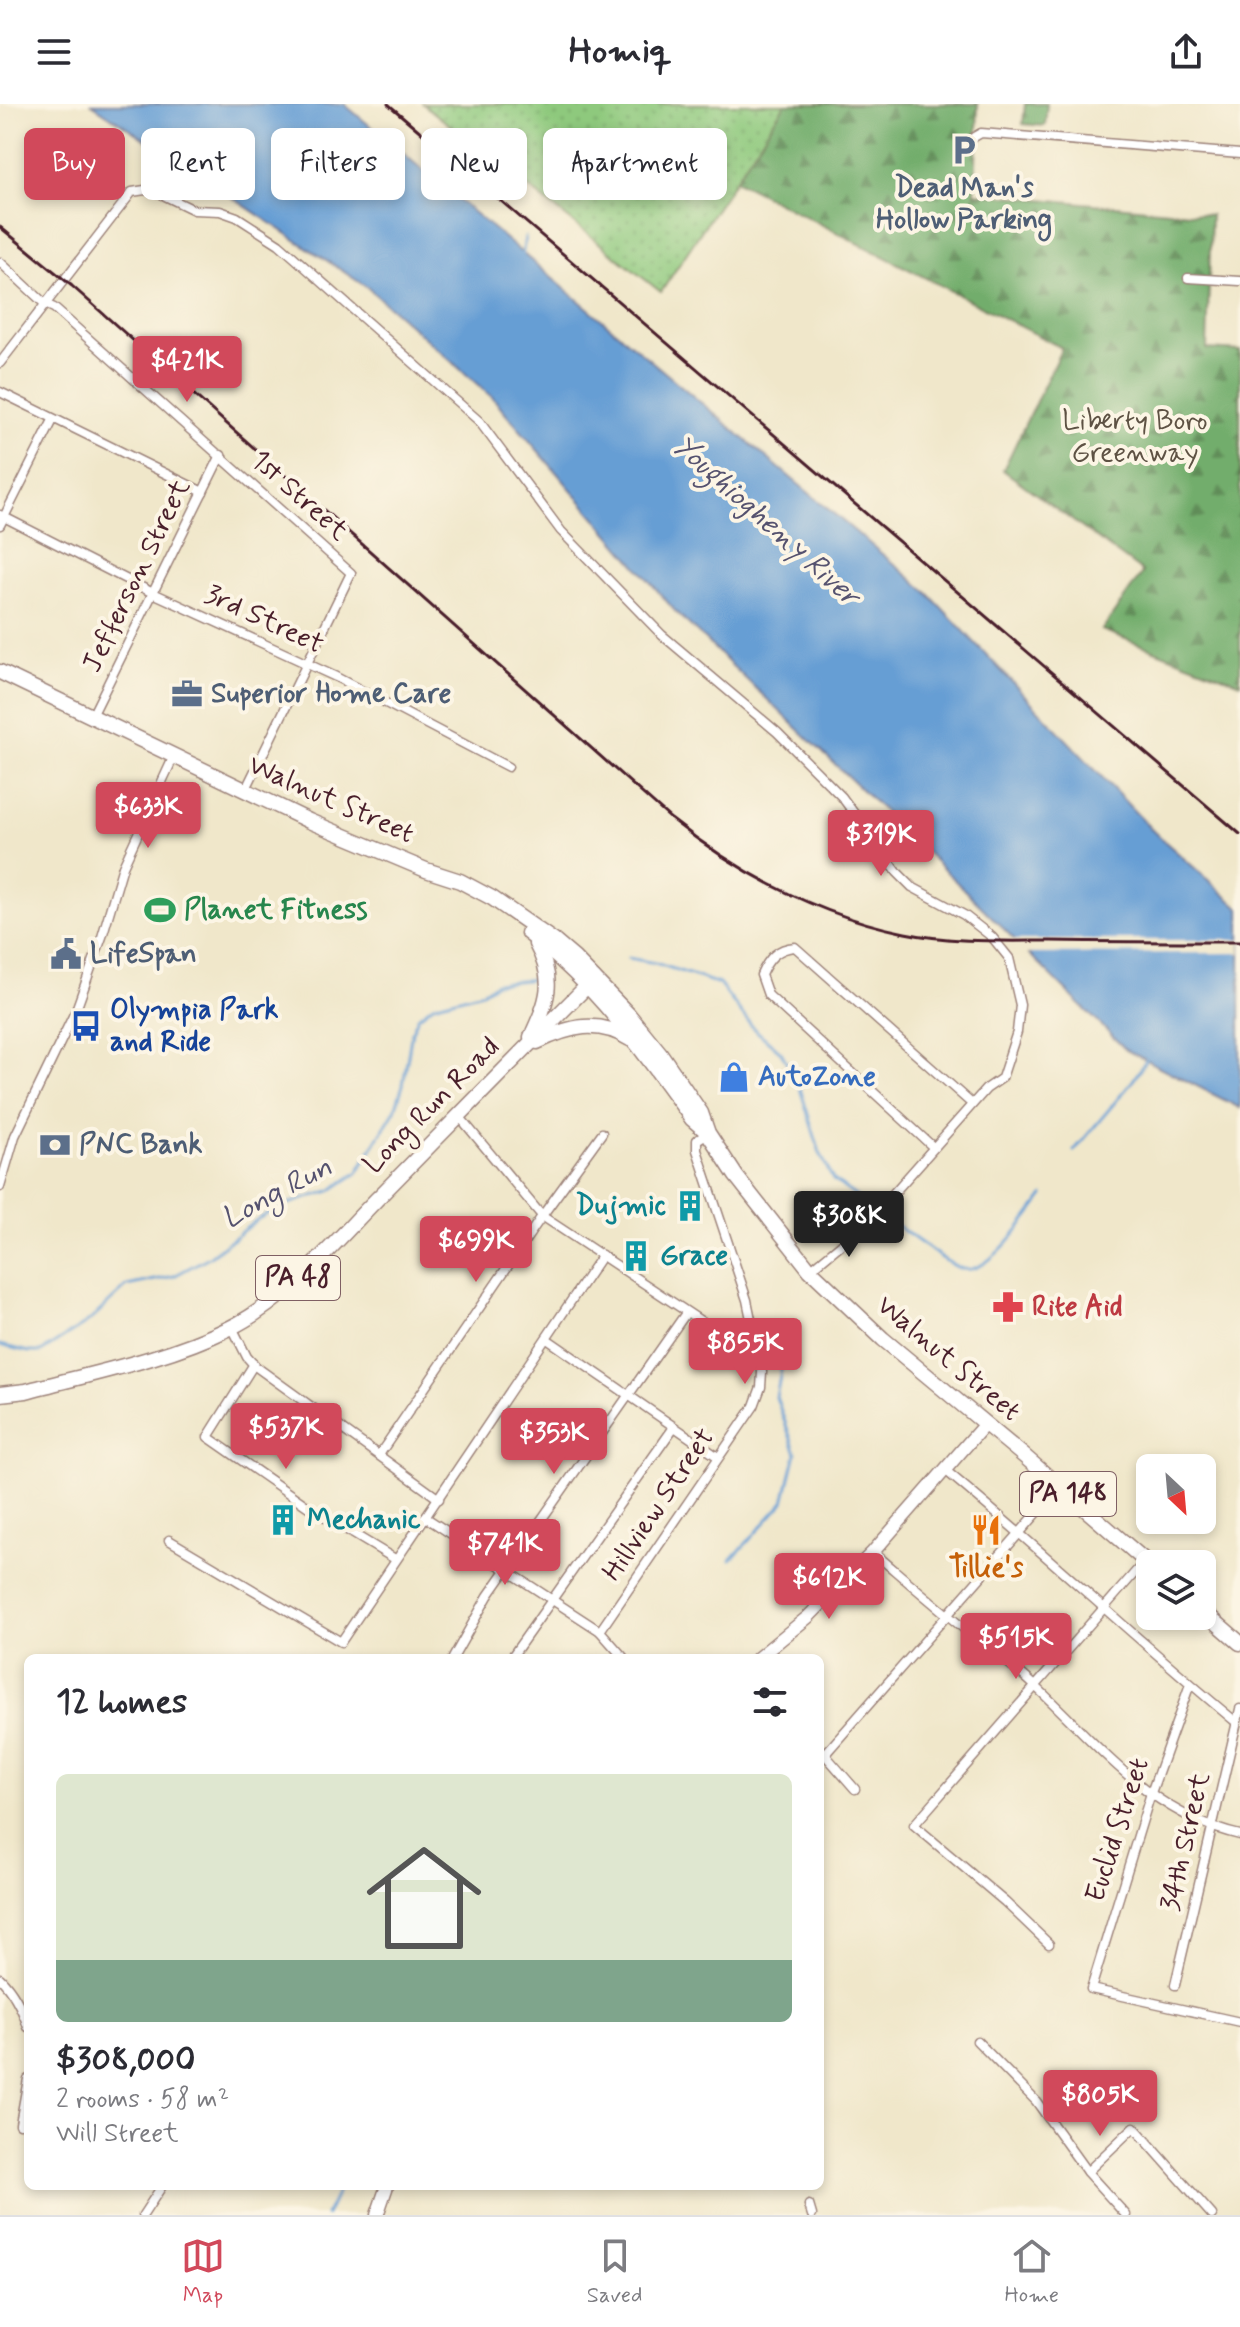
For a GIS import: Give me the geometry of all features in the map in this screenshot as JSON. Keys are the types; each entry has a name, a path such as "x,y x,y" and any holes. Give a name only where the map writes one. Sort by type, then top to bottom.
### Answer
{"main road":[{"name":"Walnut Street","path":"0,672 309,821 460,881 492,898 554,941 591,982 692,1119 708,1133 757,1205 810,1270 865,1323 1136,1553"},
{"name":"Walnut Street","path":"426,870 482,902 532,936 629,1015 660,1053 701,1113 708,1133"},
{"name":"PA 48","path":"526,1048 548,997 546,962 532,936"},
{"name":"Long Run Road","path":"0,1394 26,1391 189,1346 232,1327 285,1291 591,982"},
{"path":"526,1048 557,1032 577,1026 597,1026 619,1032 639,1044"},
{"path":"763,1654 808,1617 873,1552 985,1424"},
{"path":"1216,1622 1240,1643"},
{"path":"377,2215 386,2190"}],"street":[{"path":"963,150 981,133 1240,154"},
{"path":"0,363 132,192 145,190 159,193 194,210 220,211 237,217 279,244 479,421 561,531 662,635 777,732 842,797 897,872 912,887 964,915 992,937 1009,958 1020,1005 1017,1032 1002,1078 972,1104 886,1204 810,1270"},
{"name":"1st Street","path":"0,262 351,573 307,664"},
{"path":"1188,278 1240,281"},
{"path":"0,392 203,492"},
{"path":"1,519 53,420"},
{"name":"Jefferson Street","path":"92,716 221,455"},
{"name":"3rd Street","path":"1,519 307,664 508,767"},
{"path":"245,791 307,664"},
{"path":"0,1187 15,1136 76,1010 123,866 174,756"},
{"path":"933,1147 768,995 761,975 767,963 780,949 795,947 972,1104"},
{"path":"459,1116 542,1216 719,1333"},
{"path":"379,1455 602,1133"},
{"name":"Hillview Street","path":"600,1631 759,1397 762,1372 747,1300 697,1150 697,1140 708,1133"},
{"path":"169,1540 341,1642 602,1255"},
{"path":"455,1654 488,1596 686,1313"},
{"path":"232,1327 247,1357 254,1364 439,1499"},
{"path":"547,1339 718,1457"},
{"path":"254,1364 208,1437 307,1506 395,1559"},
{"path":"514,1654 674,1427"},
{"path":"945,1470 1236,1722"},
{"path":"824,1750 1060,1487"},
{"path":"425,1517 600,1631 620,1654"},
{"path":"873,1552 1034,1685 1089,1742 1151,1793 1179,1813 1211,1828 1240,1835"},
{"path":"1049,1944 1005,1902 914,1825 1034,1685 1136,1575"},
{"name":"Euclid Street","path":"1190,1684 1151,1793 1091,1989 1240,2022"},
{"name":"34th Street","path":"1175,1985 1240,1709"},
{"path":"824,1752 855,1789"},
{"path":"0,1978 10,1989 24,2016"},
{"path":"977,2041 1036,2101 1087,2172 1126,2215"},
{"path":"20,2124 24,2102"},
{"path":"1087,2172 1134,2127 1212,2215"},
{"path":"143,2215 159,2190"}],"green space":[{"path":"423,104 785,104 727,192 727,128 543,128 543,199 527,186 527,128 453,128"},
{"name":"Liberty Boro Greenway","path":"785,104 978,104 975,193 1211,215 1207,349 1240,351 1240,683 1102,630 1143,572 1003,470 1062,348 735,180"},
{"path":"1025,104 1047,104 1045,126 1023,124"},
{"path":"545,200 722,200 661,292"}],"water":[{"name":"Youghiogheny River","path":"92,104 344,104 373,128 271,128 271,200 405,200 405,155 421,168 421,200 459,200 925,590 1154,832 1240,908 1240,1108 1126,1050 910,836 675,611 493,398 368,288 236,200 255,200 255,128 141,128 141,137"}],"pier":[{"path":"1009,940 1240,940 1240,953 1023,954"}],"waterway":[{"path":"522,257 525,237"},
{"name":"Long Run","path":"628,958 655,963 719,984 753,1028 781,1052 799,1085 820,1153 833,1180 946,1261 963,1269 985,1263 1008,1242 1044,1196"},
{"name":"Long Run","path":"0,1345 41,1352 88,1322 127,1286 174,1276 209,1257 258,1219 282,1206 330,1191 357,1173 395,1110 403,1085 412,1031 418,1017 433,1005 482,992 496,983 536,979"},
{"name":"Long Run","path":"1074,1151 1132,1082 1146,1060"},
{"path":"731,1560 784,1502 796,1453 776,1397 787,1339"},
{"path":"326,2215 338,2190"}],"railway":[{"path":"388,104 1240,834"},
{"path":"0,227 72,286 671,819 752,874 811,904 841,915 923,936 996,941 1240,942"}],"place":[{"name":"Dead Man's Hollow Parking","path":"964,150"},
{"name":"Superior Home Care","path":"187,694"},
{"name":"Planet Fitness","path":"160,910"},
{"name":"LifeSpan","path":"66,954"},
{"name":"Olympia Park and Ride","path":"86,1026"},
{"name":"AutoZone","path":"734,1077"},
{"name":"PNC Bank","path":"55,1145"},
{"name":"Dujmic","path":"690,1206"},
{"name":"Grace","path":"636,1256"},
{"name":"Rite Aid","path":"1008,1307"},
{"name":"Mechanic","path":"283,1520"},
{"name":"Tillie's","path":"986,1530"}]}
